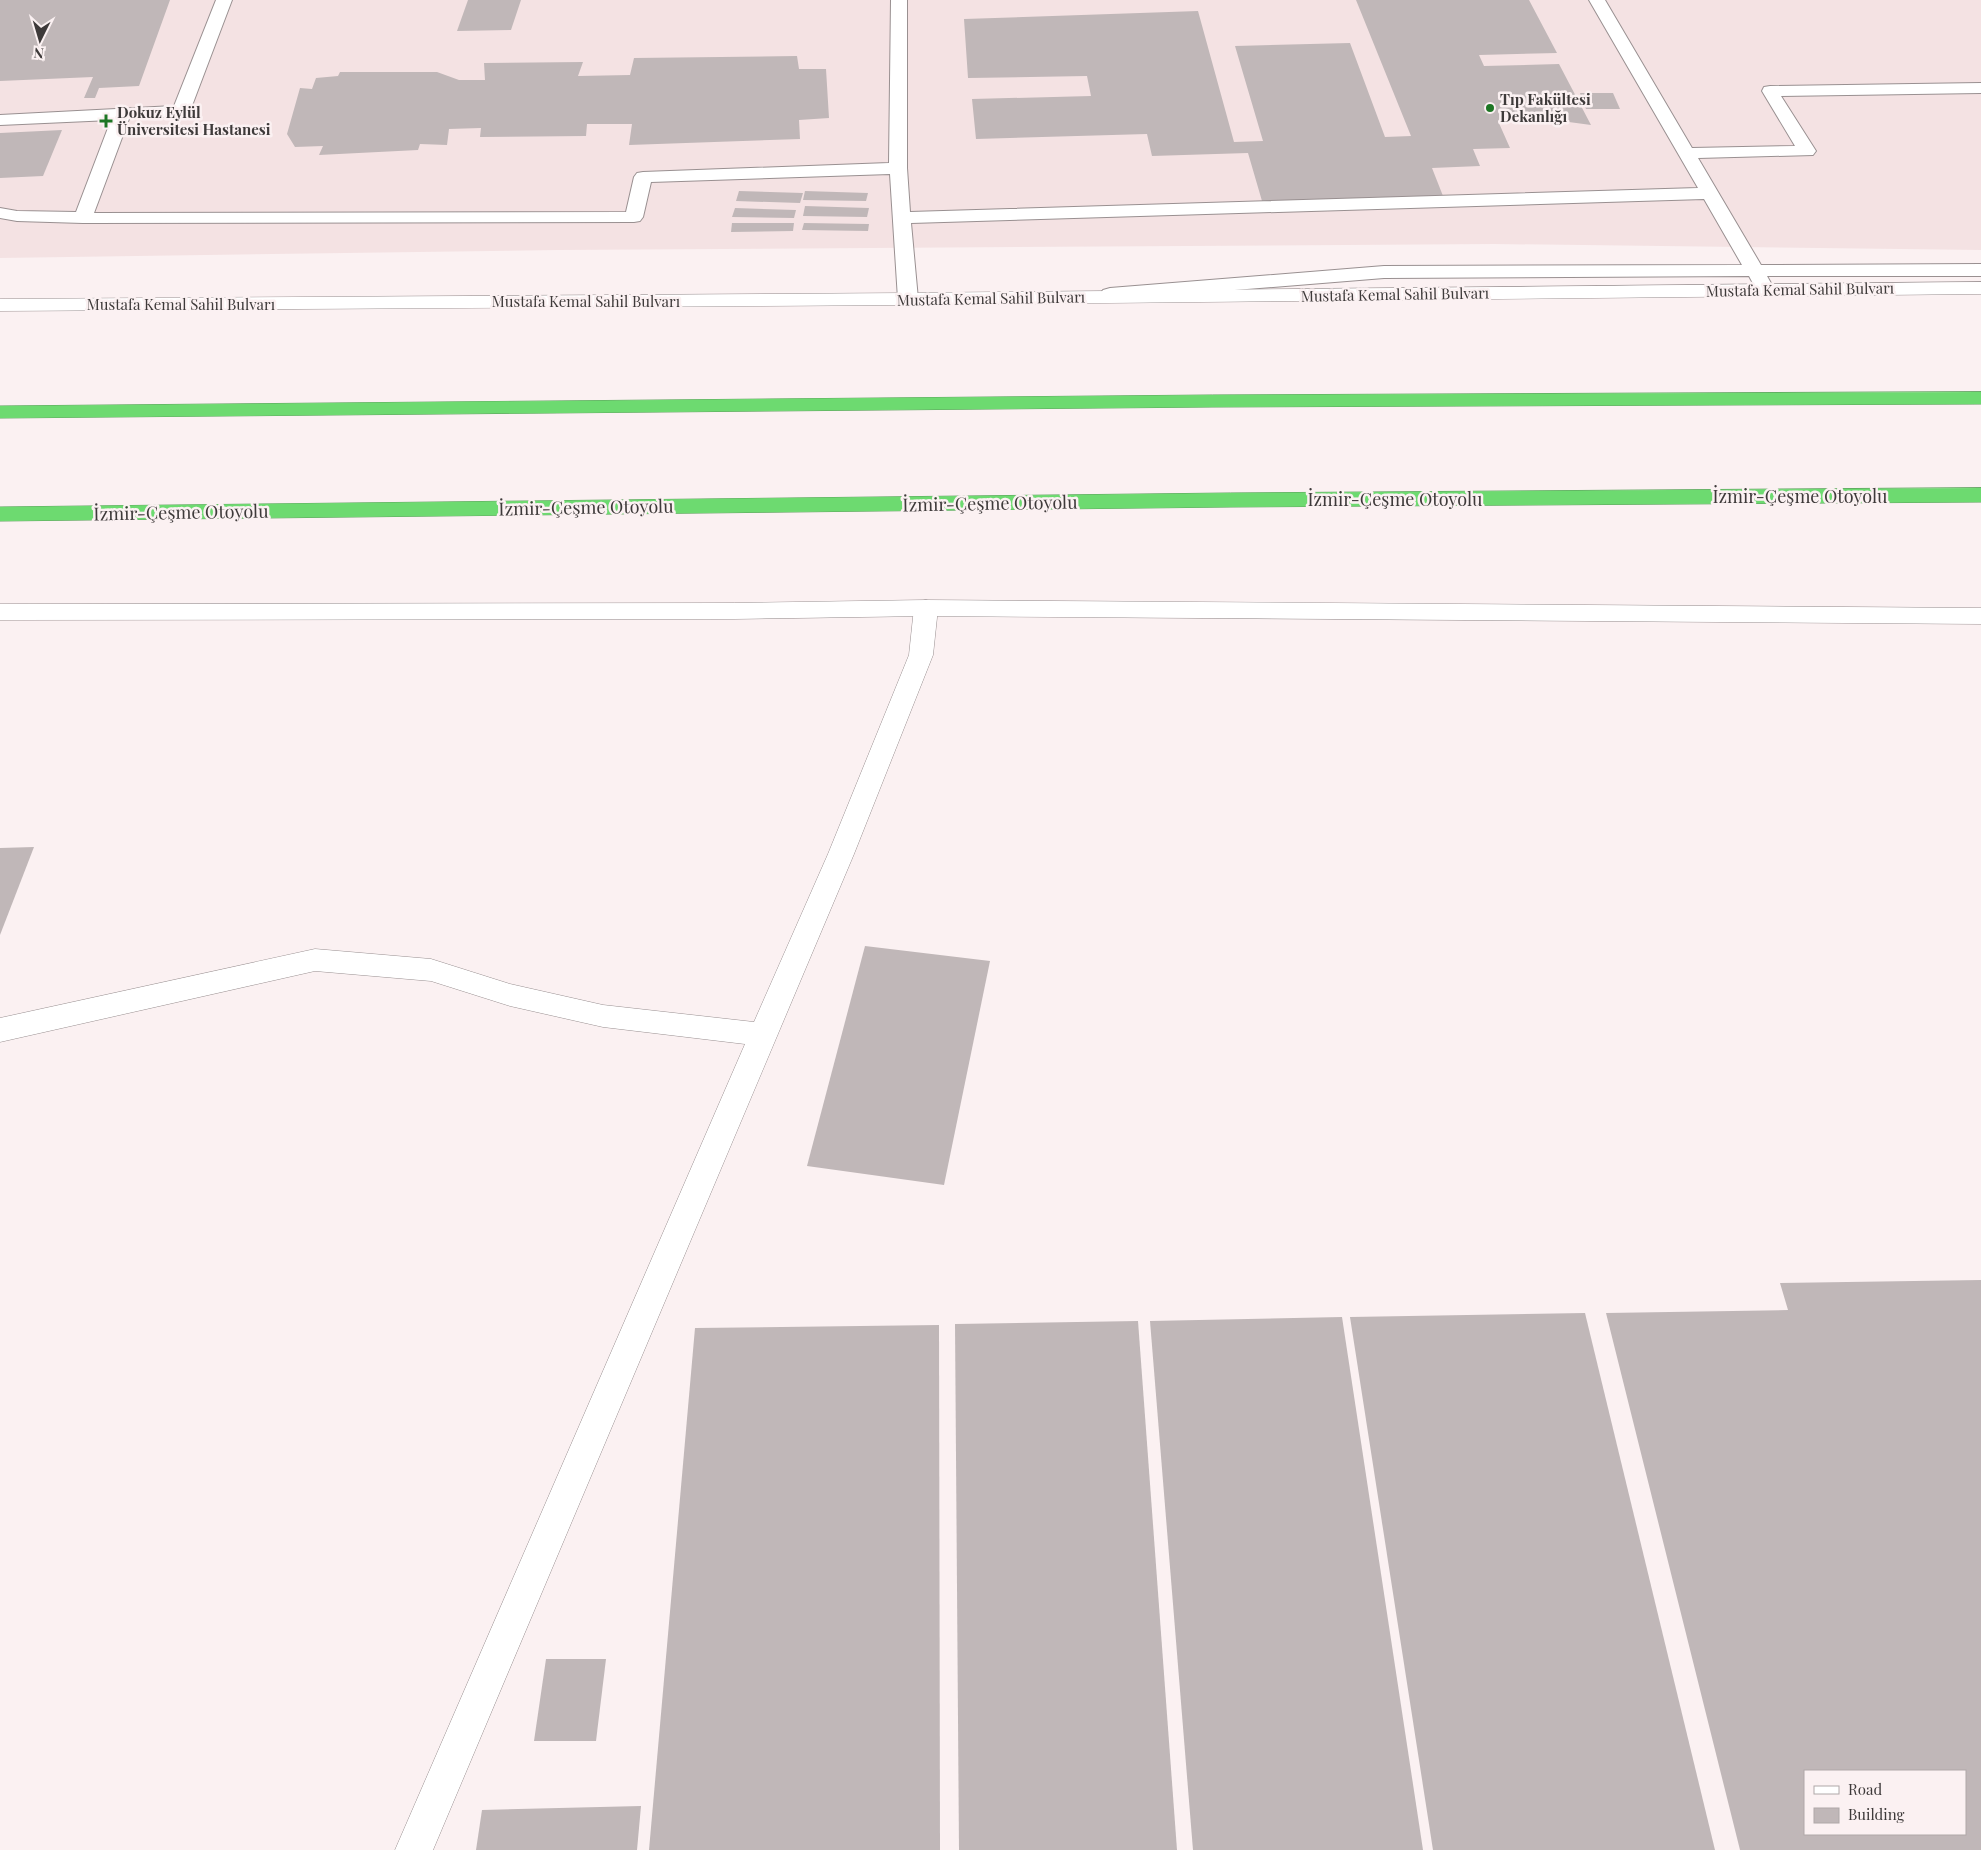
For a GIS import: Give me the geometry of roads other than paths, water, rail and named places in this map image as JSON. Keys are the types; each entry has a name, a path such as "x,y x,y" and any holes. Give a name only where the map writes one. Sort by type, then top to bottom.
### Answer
{"highway":[{"path":"0,412 1202,401 1981,398"},
{"name":"İzmir-Çeşme Otoyolu","path":"0,514 1240,500 1981,495"}],"street":[{"name":"Mustafa Kemal Sahil Bulvarı","path":"0,305 908,299 1981,288"},
{"path":"0,612 734,611 926,608 1981,616"},
{"path":"414,1850 841,854 921,655 926,608"},
{"path":"0,1030 315,960 431,970 510,995 603,1016 764,1035"}],"lane":[{"path":"0,120 181,111 224,0"},
{"path":"899,0 898,168 908,299"},
{"path":"1597,0 1766,290"},
{"path":"1686,153 1808,150 1770,91 1981,88"},
{"path":"83,218 122,114"},
{"path":"0,213 17,216 83,218 634,217 643,177 898,168"},
{"path":"902,218 1710,193"},
{"path":"1076,297 1384,272 1981,270"}],"place":[{"name":"Tıp Fakültesi Dekanlığı","path":"1490,108"},
{"name":"Dokuz Eylül Üniversitesi Hastanesi","path":"106,121"}]}
